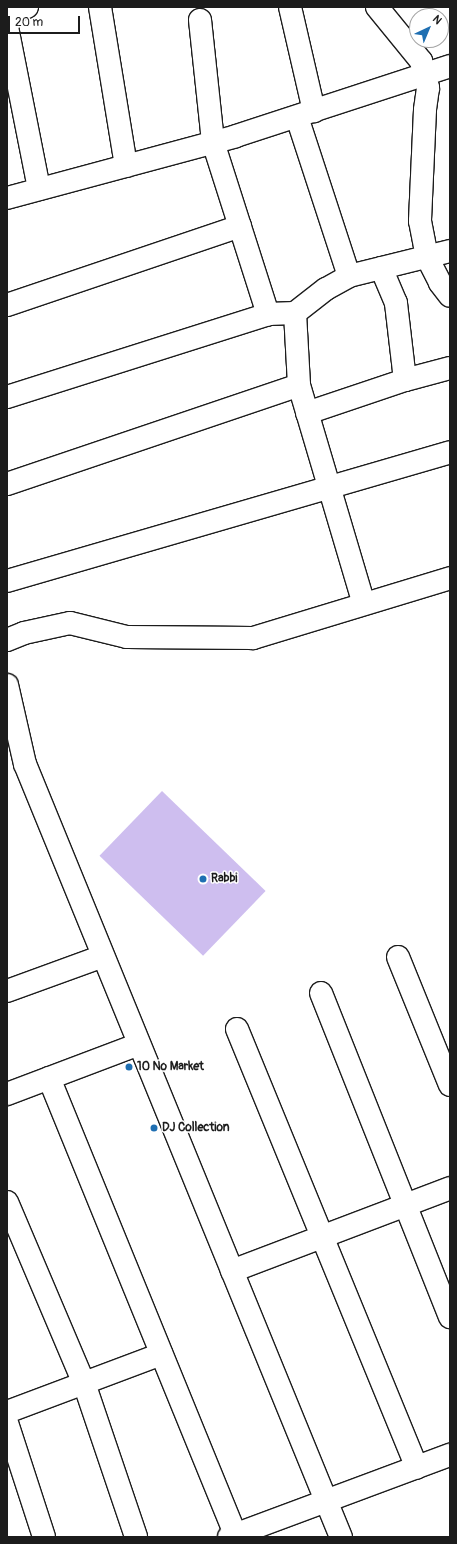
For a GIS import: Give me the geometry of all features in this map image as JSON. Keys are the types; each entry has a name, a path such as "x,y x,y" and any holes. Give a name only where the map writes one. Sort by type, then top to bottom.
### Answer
{"street":[{"path":"7,12 27,7"},
{"path":"100,7 126,166"},
{"path":"290,7 305,114 349,276"},
{"path":"377,7 421,61 425,75 428,88 425,110 420,220 427,257 440,283 450,296"},
{"path":"200,20 213,142 268,314"},
{"path":"7,27 39,189"},
{"path":"7,198 213,142 305,114 450,66"},
{"path":"7,305 240,226"},
{"path":"7,397 268,314 295,313 326,289 349,276 450,251"},
{"path":"381,268 396,303 405,380"},
{"path":"295,313 300,385 364,604"},
{"path":"307,413 405,380 450,368"},
{"path":"7,484 300,385"},
{"path":"7,581 450,452"},
{"path":"7,640 24,633 70,623 128,637 253,638 450,578"},
{"path":"7,685 25,764 341,1537"},
{"path":"7,991 103,956"},
{"path":"398,957 450,1085"},
{"path":"321,993 450,1317"},
{"path":"237,1029 417,1467"},
{"path":"7,1094 139,1044"},
{"path":"49,1078 234,1536 450,1455"},
{"path":"232,1271 450,1188"},
{"path":"7,1202 84,1382 136,1537"},
{"path":"7,1412 161,1354"},
{"path":"7,1423 44,1537"}],"building":[{"path":"162,791 266,891 203,956 99,856"}],"place":[{"name":"Rabbi","path":"203,879"},
{"name":"10 No Market","path":"129,1067"},
{"name":"DJ Collection","path":"154,1128"}]}
